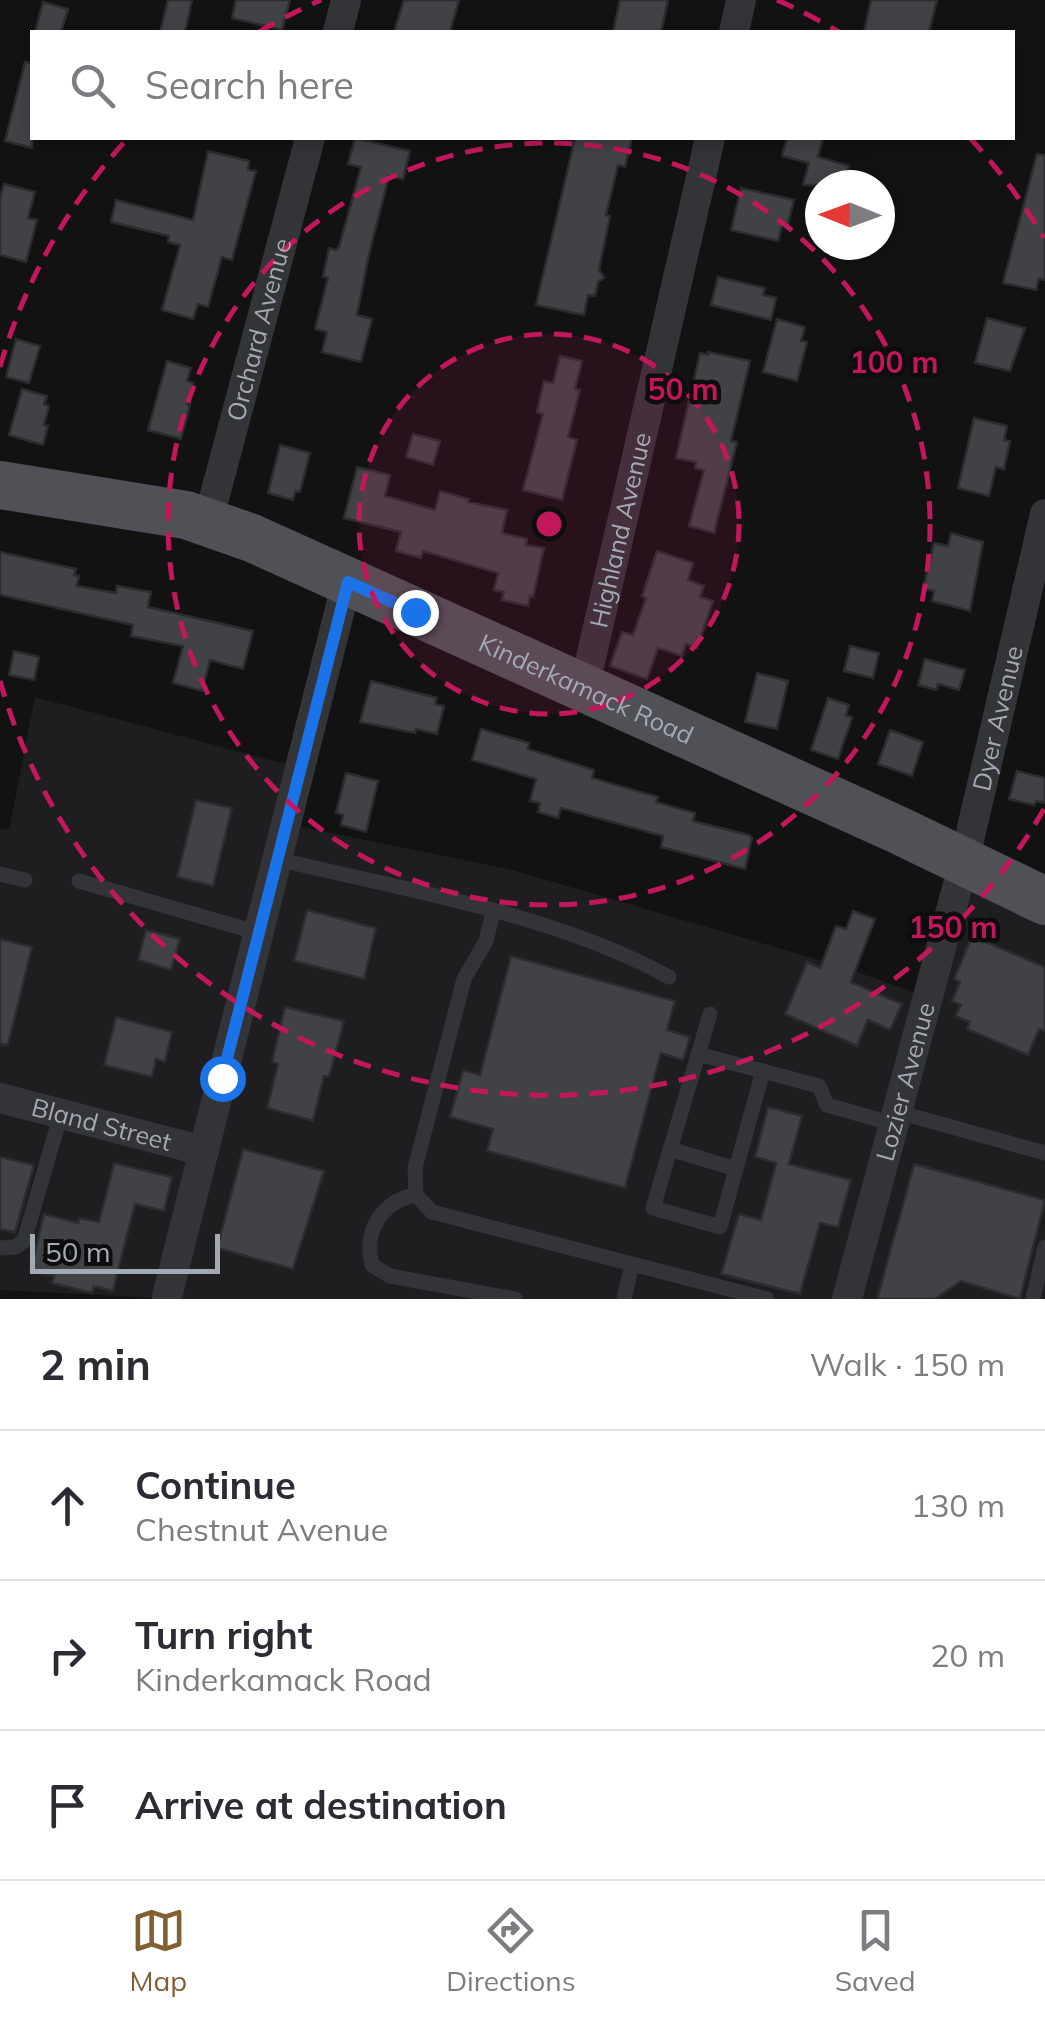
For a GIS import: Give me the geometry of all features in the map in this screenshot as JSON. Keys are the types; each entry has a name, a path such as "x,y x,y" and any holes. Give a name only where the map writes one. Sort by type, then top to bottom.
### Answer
{"main road":[{"name":"Kinderkamack Road","path":"0,485 208,521 584,688 1045,901"}],"street":[{"path":"338,30 346,0"},
{"path":"734,30 741,0"},
{"name":"Orchard Avenue","path":"208,521 309,140"},
{"name":"Highland Avenue","path":"584,688 710,140"},
{"name":"Dyer Avenue","path":"964,862 1045,514"},
{"path":"167,1297 348,582"},
{"name":"Lozier Avenue","path":"847,1299 964,862"},
{"name":"Bland Street","path":"0,1098 204,1151"}],"lane":[{"path":"278,859 534,922 636,959 669,977"},
{"path":"0,874 25,880"},
{"path":"80,881 259,933"},
{"path":"493,912 486,942 464,979 415,1168 416,1195 432,1212 758,1298"},
{"path":"710,1014 652,1208 720,1228 763,1071"},
{"path":"698,1054 819,1086 826,1106 1045,1153"},
{"path":"0,1248 16,1247 24,1241 60,1114"},
{"path":"670,1149 736,1169"},
{"path":"416,1195 396,1200 378,1217 370,1255 372,1265 390,1276 515,1299"},
{"path":"1033,1299 1045,1247"},
{"path":"624,1299 632,1264"}],"shaded area":[{"path":"35,697 300,768 287,824 509,869 840,966 928,997 964,862 1045,901 1045,1299 182,1299 0,1290 0,829 9,830"}],"building":[{"path":"168,0 192,0 185,30 160,30"},
{"path":"236,0 290,0 282,30 232,18"},
{"path":"404,0 459,0 451,30 395,30"},
{"path":"620,0 668,0 661,30 613,30"},
{"path":"871,0 937,0 930,30 864,30"},
{"path":"43,2 68,9 62,30 36,30"},
{"path":"25,62 30,63 32,148 5,141"},
{"path":"354,140 410,151 403,179 389,176 369,254 357,315 372,319 361,362 322,352 327,332 315,329 328,278 323,277 329,248 339,247 361,167 348,164"},
{"path":"575,140 632,140 625,167 618,165 606,215 610,216 599,270 604,278 598,282 595,296 588,295 584,315 536,305"},
{"path":"786,140 822,140 818,157 849,166 848,170 807,170 809,163 782,156"},
{"path":"208,151 249,161 248,170 256,171 232,260 222,257 208,307 198,304 193,319 162,310 180,245 168,242 169,236 111,222 116,200 193,220"},
{"path":"1037,154 1045,155 1045,280 1039,279 1036,290 1003,283"},
{"path":"4,184 35,192 28,218 37,220 26,262 0,255 0,198"},
{"path":"741,188 794,200 788,224 783,223 778,241 731,230"},
{"path":"718,277 765,288 763,295 776,298 771,320 711,305"},
{"path":"987,318 1025,328 1010,371 975,363"},
{"path":"777,319 805,327 801,341 807,342 797,381 763,372"},
{"path":"16,339 40,346 29,383 6,377"},
{"path":"700,353 750,361 731,441 737,442 714,533 689,526 704,470 695,468 696,462 676,458"},
{"path":"560,356 582,361 575,389 580,390 568,437 577,440 562,500 523,490 543,414 537,412 544,381 553,383"},
{"path":"167,361 191,368 187,381 193,383 187,404 190,405 181,439 148,430"},
{"path":"22,389 47,396 44,404 49,406 44,425 48,426 43,445 9,435"},
{"path":"974,418 1007,426 1004,440 1010,441 1004,469 996,467 989,496 958,488"},
{"path":"413,434 440,441 433,465 406,457"},
{"path":"280,445 310,453 300,492 296,491 293,500 268,493"},
{"path":"357,467 390,475 385,496 435,510 440,491 507,510 502,533 527,539 526,545 544,548 528,606 502,600 504,592 494,590 498,573 423,551 421,558 396,551 401,532 344,518"},
{"path":"951,533 983,542 970,611 932,601 934,591 923,589 934,543 948,546"},
{"path":"657,551 693,563 688,580 704,586 700,597 713,601 697,648 686,644 682,656 658,648 647,679 610,666 622,632 633,635"},
{"path":"0,552 76,569 77,586 116,593 117,586 151,592 148,607 253,631 243,669 210,660 202,691 173,683 183,646 131,636 133,625 0,595"},
{"path":"850,646 879,653 873,678 844,671"},
{"path":"14,651 39,657 34,680 9,675"},
{"path":"925,659 965,670 959,690 938,684 937,690 918,685"},
{"path":"757,673 788,681 777,729 745,722"},
{"path":"371,681 437,698 435,704 444,706 437,734 360,722"},
{"path":"828,698 849,705 846,715 852,718 838,759 811,750"},
{"path":"481,729 529,743 528,749 594,770 592,778 658,797 656,802 695,813 693,821 749,835 752,838 745,869 661,847 663,836 561,808 558,818 538,812 540,803 530,801 536,779 472,760"},
{"path":"890,730 923,742 912,776 878,764"},
{"path":"1017,771 1045,778 1045,803 1036,801 1034,805 1009,799"},
{"path":"346,773 378,781 366,832 341,825 343,815 336,813"},
{"path":"196,800 232,808 213,886 177,877"},
{"path":"307,910 376,928 364,979 294,961"},
{"path":"853,911 875,919 851,982 902,1004 890,1030 868,1020 857,1046 785,1014 807,962 820,968 836,926 846,929"},
{"path":"146,930 180,939 171,970 138,960"},
{"path":"972,936 1045,967 1045,1031 1039,1029 1028,1055 967,1029 970,1022 955,1016 961,1005 952,1001 960,982 954,979"},
{"path":"0,939 32,947 8,1045 0,1044"},
{"path":"511,956 675,1001 667,1030 690,1037 683,1060 661,1053 625,1188 487,1151 493,1129 450,1117 463,1070 480,1075"},
{"path":"285,1007 344,1021 313,1121 267,1108 278,1064 272,1062"},
{"path":"116,1017 172,1032 165,1062 156,1059 152,1077 104,1065"},
{"path":"768,1107 802,1116 789,1164 851,1180 838,1227 820,1223 800,1294 721,1274 739,1214 761,1220 776,1163 755,1157"},
{"path":"243,1149 324,1171 293,1269 217,1248"},
{"path":"0,1157 34,1165 15,1232 0,1229"},
{"path":"114,1163 172,1177 164,1211 135,1204 113,1291 94,1286 92,1293 52,1283 54,1276 30,1271 44,1214 78,1223 79,1218 99,1222"},
{"path":"914,1164 1045,1200 1020,1299 961,1281 935,1299 877,1299"}],"route":[{"path":"222,1078 348,582 415,612"}]}
